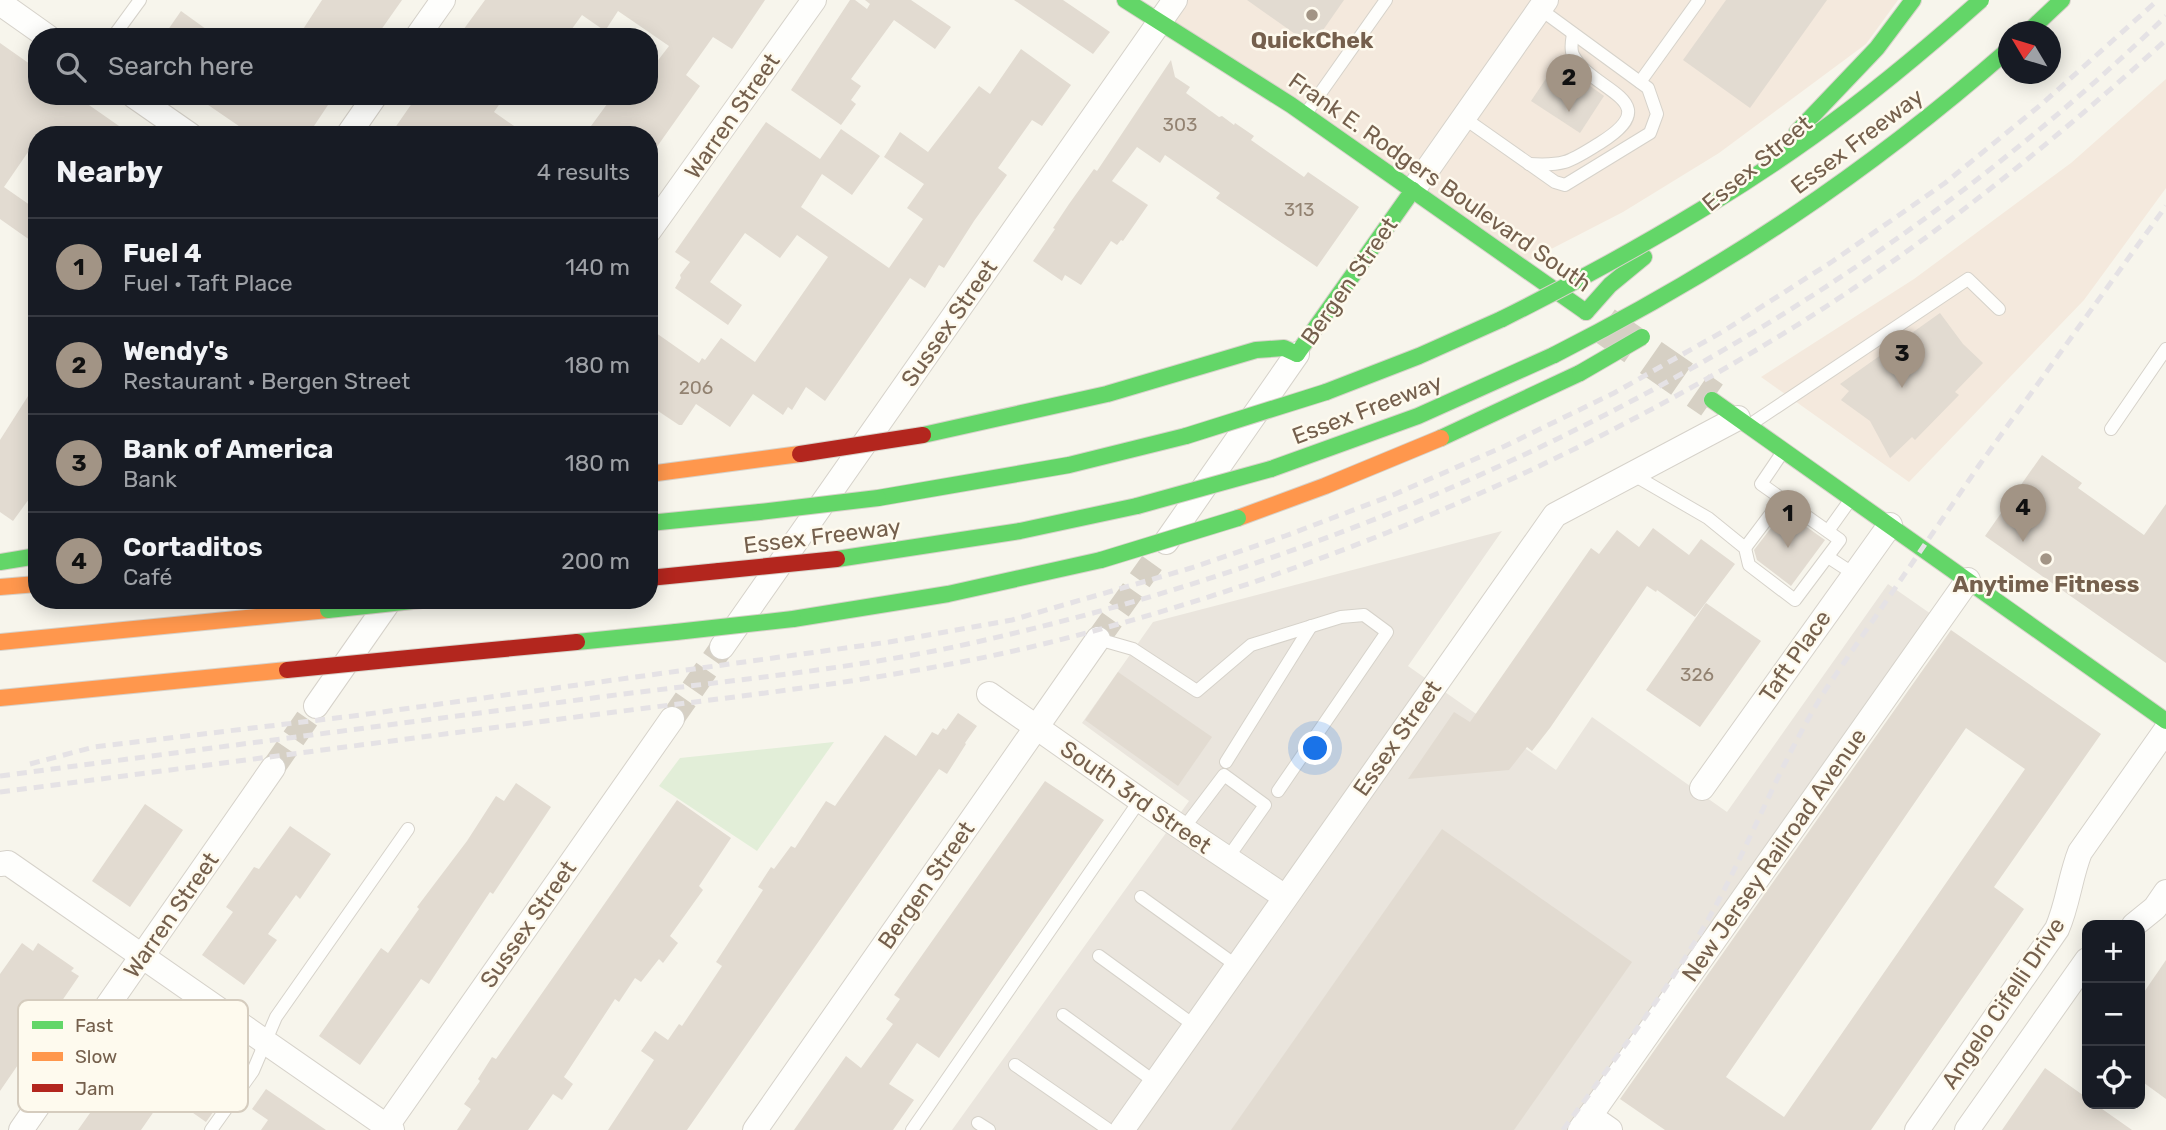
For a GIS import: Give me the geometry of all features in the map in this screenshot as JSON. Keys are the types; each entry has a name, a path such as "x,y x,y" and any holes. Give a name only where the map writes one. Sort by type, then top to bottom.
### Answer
{"main road":[{"name":"Frank E. Rodgers Boulevard South","path":"1125,0 1305,115 1586,312"},
{"name":"Essex Street","path":"1586,312 1625,272 1760,165 1801,128 1877,48 1913,0"},
{"name":"Essex Freeway","path":"658,522 878,498 1058,468 1185,436 1326,392 1409,360 1502,319 1639,248 1747,182 1895,75 1981,0"},
{"path":"2040,21 2062,0"},
{"name":"Essex Freeway","path":"658,577 837,559 1020,531 1137,506 1271,469 1418,416 1554,355 1704,273 1857,172 1930,116 1998,58"},
{"path":"1733,273 1857,172"},
{"name":"Bergen Street","path":"1297,354 1413,190"},
{"path":"0,698 793,619 931,599 1028,579 1101,560 1238,518 1388,462 1580,373 1650,332"},
{"path":"658,473 923,435 1107,394 1255,350 1284,348 1297,354"},
{"path":"1712,400 2166,721"},
{"path":"0,562 28,557"},
{"path":"0,587 28,585"},
{"path":"0,642 337,609"}],"street":[{"path":"423,28 443,0"},
{"name":"Warren Street","path":"658,218 814,0"},
{"name":"Sussex Street","path":"722,647 1175,0"},
{"path":"0,4 35,28"},
{"name":"Bergen Street","path":"1413,190 1543,5"},
{"path":"147,105 177,126"},
{"path":"354,126 369,105"},
{"name":"Bergen Street","path":"1152,563 1297,354"},
{"name":"Essex Street","path":"1122,1130 1555,515 1632,474 1743,422"},
{"name":"Taft Place","path":"1702,788 1890,525"},
{"name":"New Jersey Railroad Avenue","path":"1594,1125 1968,580"},
{"path":"316,706 384,609"},
{"name":"Bergen Street","path":"755,1130 1098,639"},
{"name":"South 3rd Street","path":"989,694 1285,897"},
{"name":"Sussex Street","path":"387,1129 672,719"},
{"name":"Angelo Cifelli Drive","path":"1917,1130 2057,929 2080,852 2166,730"},
{"name":"Warren Street","path":"111,1000 272,768"},
{"path":"0,864 8,863 204,1000"},
{"path":"2140,920 2155,908 2166,892"},
{"name":"Angelo Cifelli Drive","path":"1967,1130 2082,967"},
{"path":"248,1030 387,1129"},
{"name":"Warren Street","path":"21,1130 33,1112"}],"lane":[{"path":"120,28 140,0"},
{"path":"1305,115 1386,0"},
{"path":"1640,82 1699,0"},
{"path":"1464,118 1555,182 1565,185 1650,133 1657,114 1648,88 1573,34 1543,5"},
{"path":"1529,164 1557,165 1571,161 1620,131 1629,115 1621,97 1584,71 1572,52 1573,34"},
{"path":"1743,422 1968,279 1999,309"},
{"path":"2111,429 2166,349"},
{"path":"1632,474 1708,518 1745,548 1749,565 1795,600 1813,567 1828,557 1840,540 1761,484 1784,450"},
{"path":"1828,531 1851,498"},
{"path":"1745,548 1764,531 1782,499"},
{"path":"1828,557 1854,574"},
{"path":"1098,639 1133,649 1197,691 1251,645 1311,626 1341,617 1364,615 1387,632 1278,791"},
{"path":"1226,762 1311,626"},
{"path":"1183,829 1224,775 1265,805 1227,859"},
{"path":"912,1130 1140,800"},
{"path":"248,1078 276,1017 408,829"},
{"path":"1141,897 1237,966"},
{"path":"1099,956 1195,1026"},
{"path":"1063,1015 1155,1082"},
{"path":"1016,1065 1109,1130"},
{"path":"211,1130 224,1112"}],"shaded area":[{"path":"1181,0 1898,0 1866,44 1719,153 1623,212 1524,263 1169,18"},
{"path":"2166,79 2166,188 2084,300 1909,482 1761,377 1914,279 2071,163"},
{"path":"1502,531 1408,666 1556,770 1592,717 1727,812 1888,584 1931,614 1572,1130 952,1130 1189,801 1082,723 1153,622"}],"green space":[{"path":"834,742 757,851 659,786 680,758"}],"building":[{"path":"322,0 402,0 382,28 304,28"},
{"path":"485,0 765,0 732,49 713,37 686,75 700,86 658,145 658,126 591,126 606,105 658,105 658,60 669,46 658,38 658,28 643,28 618,11 607,28 601,28 582,15 573,28 465,28"},
{"path":"850,0 855,0 867,9 870,4 865,0 911,0 951,27 935,49 894,20 851,79 861,86 851,100 856,104 841,125 791,90"},
{"path":"1014,0 1063,0 1110,32 1093,54"},
{"path":"1247,0 1344,0 1312,46"},
{"path":"1726,0 1827,0 1750,108 1683,60"},
{"path":"181,11 205,28 169,28"},
{"path":"0,43 28,63 28,105 89,105 119,126 28,126 28,152 4,187 28,204 28,239 0,219"},
{"path":"1021,49 1071,85 1042,126 1032,120 998,168 1007,175 944,268 939,265 925,288 910,278 825,401 806,387 792,410 788,407 783,415 753,394 730,427 696,404 682,425 658,411 658,334 699,363 702,358 705,360 721,338 755,362 828,257 797,235 780,258 745,233 710,282 742,305 728,325 675,288 680,275 690,262 675,252 766,122 820,159 841,129 880,156 852,195 822,174 801,207 889,268 923,219 907,208 924,184 884,157 900,132 928,152 979,86 990,94"},
{"path":"1171,60 1175,77 1190,87 1186,93 1219,117 1222,116 1234,125 1235,123 1254,136 1251,140 1304,177 1308,172 1359,207 1317,267 1216,198 1220,193 1165,155 1160,163 1137,147 1112,181 1148,205 1123,241 1117,245 1111,241 1081,285 1065,275 1062,281 1033,261 1069,204 1094,169 1097,171"},
{"path":"1557,62 1604,96 1580,133 1531,101"},
{"path":"208,105 328,105 314,126 239,126"},
{"path":"411,105 499,105 494,112 514,126 396,126"},
{"path":"1940,313 1963,344 1983,363 1955,392 1959,395 1915,440 1912,437 1890,458 1870,421 1841,400 1849,391 1840,384"},
{"path":"28,396 28,500 13,521 0,512 0,440"},
{"path":"2042,455 2082,483 2078,488 2144,535 2166,504 2166,663 1985,536"},
{"path":"1784,511 1825,540 1791,586 1757,560 1754,550"},
{"path":"1653,528 1689,555 1701,539 1735,564 1695,617 1647,586 1550,728 1532,751 1527,747 1509,770 1408,779 1454,712 1470,722 1591,548 1599,554 1617,530 1639,547"},
{"path":"1706,603 1761,641 1700,727 1646,690"},
{"path":"1951,630 2101,734 1994,887 2024,909 1871,1130 1665,1130 1620,1099","holes":["1966,728 2025,769 1784,1117 1726,1077"]},
{"path":"1118,672 1212,737 1178,786 1085,720"},
{"path":"958,713 977,726 947,774 939,769 687,1130 608,1130 654,1060 641,1051 655,1031 668,1040 679,1024 682,1026 722,966 716,962 763,890 758,887 771,867 774,869 791,846 795,848 826,801 835,806 885,735 916,756 932,732 938,735 943,728 946,730"},
{"path":"1045,781 1104,820 939,1058 917,1043 889,1084 914,1100 893,1130 794,1130 846,1056 861,1068 893,1024 886,1019 900,999 894,995"},
{"path":"516,783 551,807 429,984 421,979 360,1065 319,1036 381,948 388,953 419,909 417,907 467,841 496,796 504,801"},
{"path":"677,800 731,838 699,886 703,890 670,936 678,943 663,963 659,959 641,982 635,978 619,1002 615,999 564,1077 573,1084 562,1100 553,1094 528,1130 457,1130 471,1109 464,1104 492,1057 496,1059"},
{"path":"145,804 183,830 130,907 92,881"},
{"path":"290,826 331,854 300,899 296,895 268,934 277,940 244,985 202,955 233,912 226,907 254,867 259,869"},
{"path":"1442,829 1632,962 1514,1130 1231,1130"},
{"path":"22,943 33,951 38,943 74,968 71,971 79,976 63,1000 18,1000 18,1065 0,1091 0,974"},
{"path":"2166,960 2166,1099 2145,1084 2145,991"},
{"path":"2045,1068 2082,1094 2082,1109 2102,1109 2132,1130 2002,1130"},
{"path":"266,1089 326,1130 261,1130 268,1120 252,1109"},
{"path":"91,1112 154,1112 141,1130 78,1130"},
{"path":"192,1112 213,1112 206,1122"}],"tunnel":[{"path":"1604,325 1712,400"},
{"path":"1098,639 1152,563"},
{"path":"672,719 722,647"},
{"path":"273,768 316,706"}],"railway":[{"path":"30,764 94,747 353,716 889,642 1012,620 1191,568 1285,536 1393,495 1505,446 1614,393 1722,332 1833,261 1945,183 2043,103 2158,0"},
{"path":"0,776 795,673 935,651 1145,598 1306,545 1463,482 1616,409 1764,326 1905,232 2040,129 2166,16"},
{"path":"0,792 782,691 899,673 1071,637 1260,580 1353,546 1534,469 1622,425 1794,327 1892,262 1986,192 2166,40"},
{"path":"1563,1130 1693,946 1724,890 1794,745 1826,689 1980,464 2166,206"}],"traffic: fast":[{"path":"1125,0 1291,105 1586,312"},
{"path":"1797,132 1877,48 1913,0"},
{"path":"1502,319 1661,234 1775,163 1877,88 1981,0"},
{"path":"2040,21 2062,0"},
{"path":"1554,355 1676,289 1791,217 1900,138 1998,58"},
{"path":"1297,354 1413,190"},
{"path":"1586,312 1610,285 1644,257"},
{"path":"1326,392 1419,356 1502,319"},
{"path":"1580,373 1642,337"},
{"path":"923,435 1107,394 1256,350 1284,348 1297,354"},
{"path":"1271,469 1418,416 1554,355"},
{"path":"1441,438 1580,373"},
{"path":"1186,436 1326,392"},
{"path":"1712,400 2166,721"},
{"path":"878,498 1069,465 1186,436"},
{"path":"1137,506 1271,469"},
{"path":"760,512 878,498"},
{"path":"837,559 1020,531 1137,506"},
{"path":"658,522 760,512"},
{"path":"1101,560 1238,518"},
{"path":"0,562 28,557"},
{"path":"793,619 948,594 1101,560"},
{"path":"328,610 337,609"},
{"path":"676,632 793,619"},
{"path":"577,642 676,632"}],"traffic: slow":[{"path":"1238,518 1325,486 1441,438"},
{"path":"658,473 800,454"},
{"path":"0,587 28,585"},
{"path":"0,642 328,610"},
{"path":"0,698 287,670"}],"traffic: jam":[{"path":"800,454 923,435"},
{"path":"719,571 837,559"},
{"path":"658,577 719,571"},
{"path":"398,659 577,642"},
{"path":"287,670 398,659"}],"place":[{"name":"QuickChek","path":"1312,15"},
{"name":"Wendy's","path":"1569,112"},
{"name":"Bank of America","path":"1902,388"},
{"name":"Cortaditos","path":"2023,542"},
{"name":"Fuel 4","path":"1788,548"},
{"name":"Anytime Fitness","path":"2046,559"}]}
